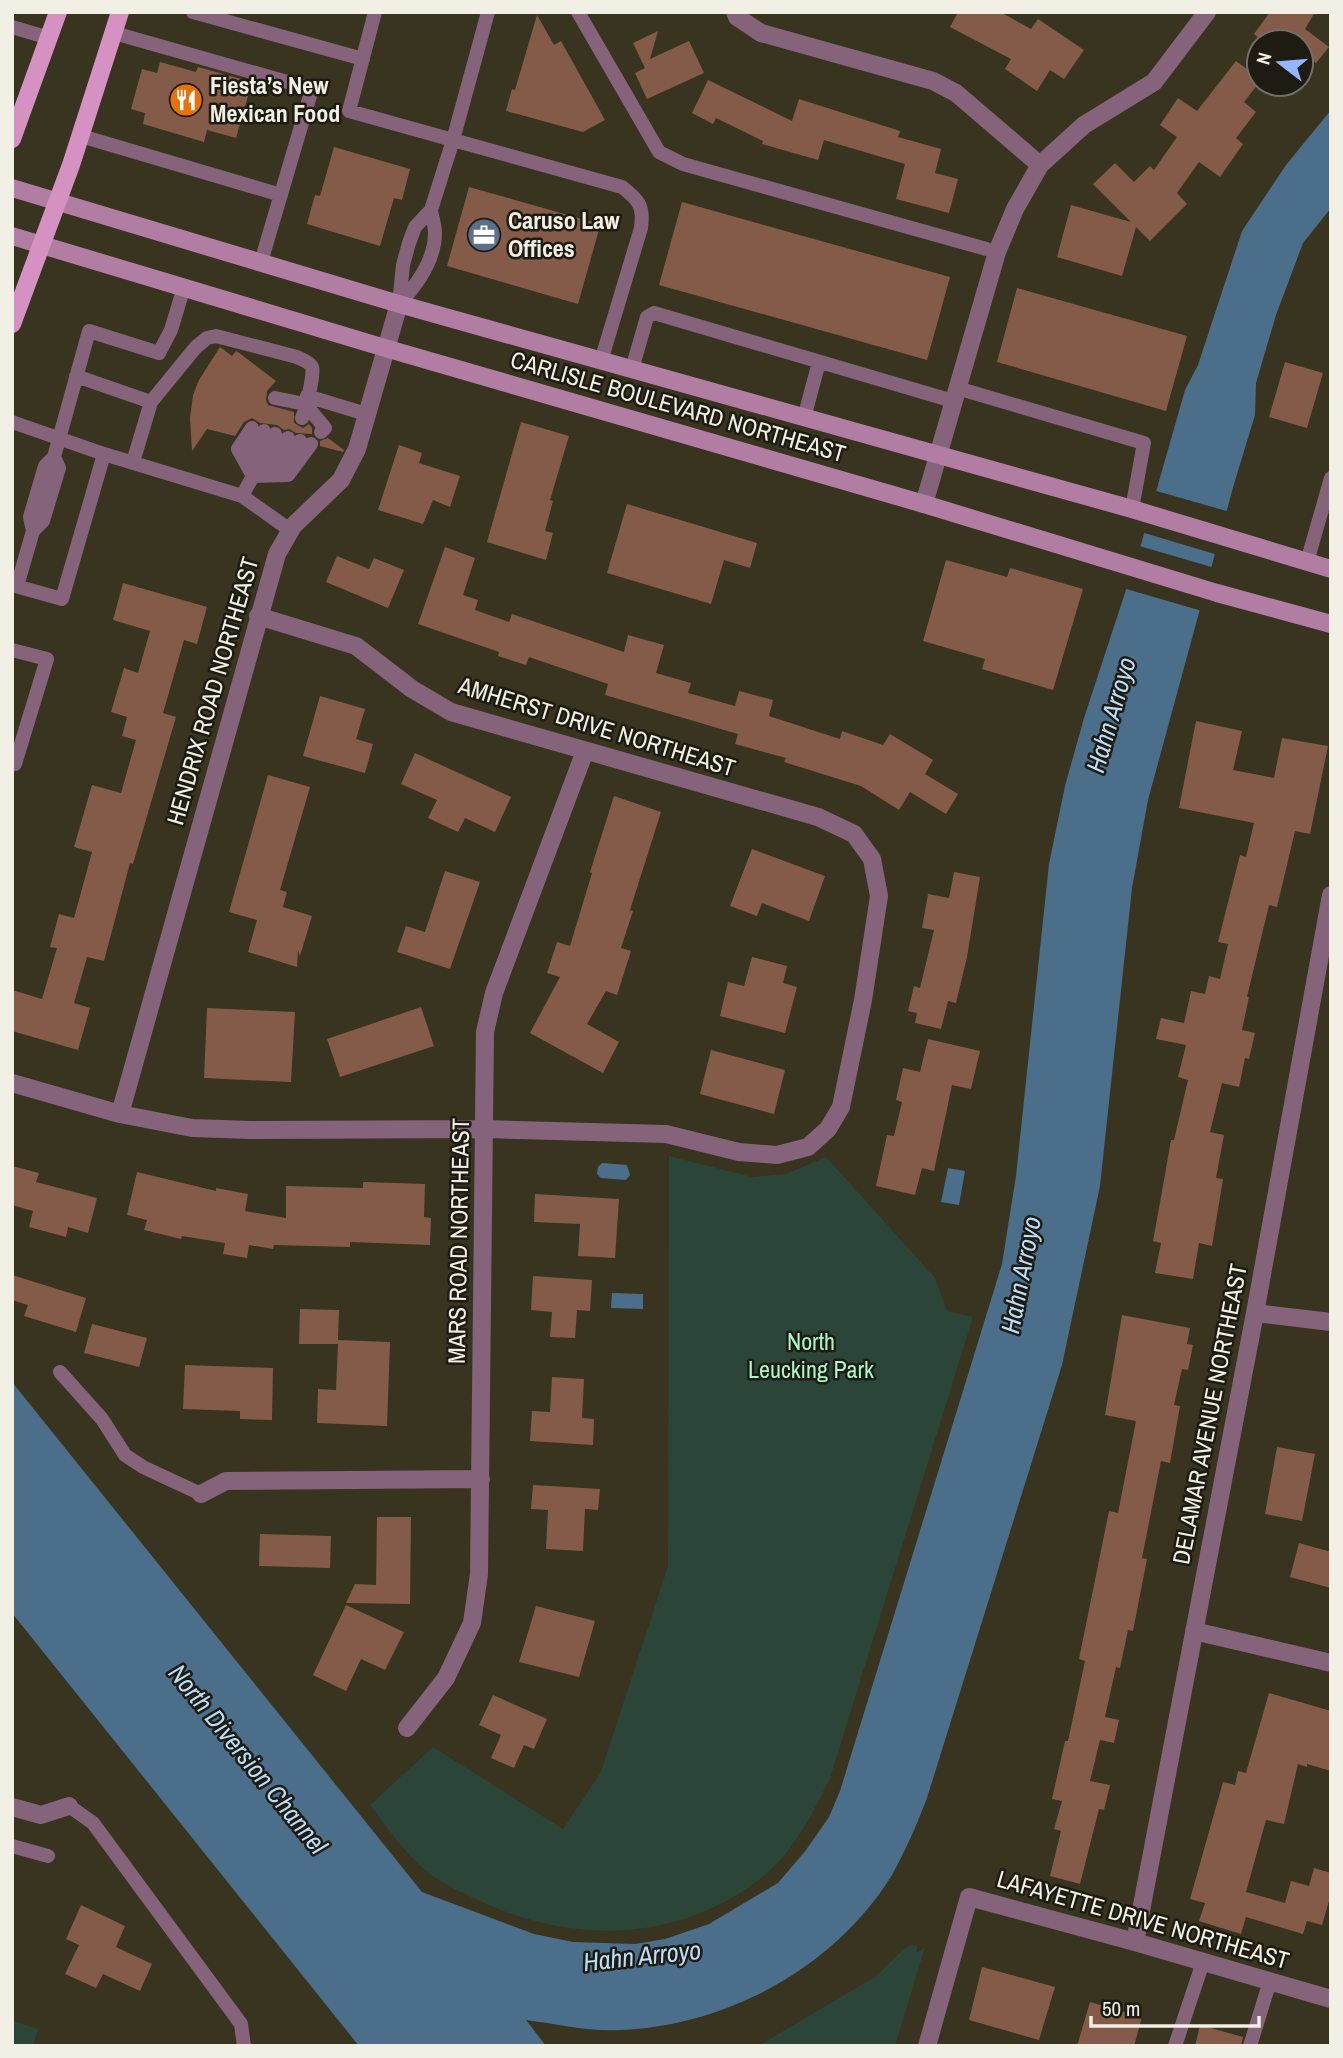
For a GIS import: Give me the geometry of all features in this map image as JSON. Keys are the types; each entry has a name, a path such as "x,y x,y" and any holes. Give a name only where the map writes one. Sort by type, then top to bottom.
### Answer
{"main road":[{"path":"12,139 58,12"},
{"path":"12,324 80,136 120,12"},
{"name":"CARLISLE BOULEVARD NORTHEAST","path":"12,188 400,304 1138,511 1331,569"},
{"name":"CARLISLE BOULEVARD NORTHEAST","path":"12,236 385,348 924,504 1210,591 1331,624"}],"street":[{"path":"735,12 737,18 761,33 933,81 956,93 1040,165"},
{"path":"924,504 997,252 1015,209 1040,165 1083,125 1154,82 1207,12"},
{"name":"HENDRIX ROAD NORTHEAST","path":"120,1114 277,554 290,530 341,480 357,449 400,304"},
{"name":"AMHERST DRIVE NORTHEAST","path":"258,617 356,646 412,689 451,712 818,817 854,834 872,859 880,896 863,1000 841,1107 828,1129 808,1147 777,1155 739,1152 667,1134 485,1129"},
{"name":"MARS ROAD NORTHEAST","path":"407,1728 446,1678 472,1623 480,1574 485,1032 494,993 585,751"},
{"name":"DELAMAR AVENUE NORTHEAST","path":"1135,1942 1255,1313 1331,895"},
{"path":"12,1083 120,1114 192,1128 485,1129"},
{"path":"1255,1313 1331,1322"},
{"path":"201,1494 226,1482 481,1479"},
{"path":"1194,1631 1331,1663"},
{"path":"12,1807 41,1815 69,1806"},
{"name":"LAFAYETTE DRIVE NORTHEAST","path":"928,2046 970,1897 1331,1999"}],"lane":[{"path":"193,12 363,60"},
{"path":"375,12 349,111 622,187 636,197 643,214 641,228 601,361"},
{"path":"400,304 403,265 415,227 431,210 488,12"},
{"path":"578,12 659,152 683,164 997,252"},
{"path":"12,27 49,38"},
{"path":"114,33 312,89 261,262"},
{"path":"80,136 281,195"},
{"path":"400,304 418,284 425,270 435,234 431,210"},
{"path":"104,454 62,599 15,585 33,531 30,517 45,466 54,457 89,331 159,353 171,330 184,287"},
{"path":"632,369 646,317 654,313 819,362 1144,443 1138,511"},
{"path":"132,462 151,402 196,347 207,338 216,336 297,357 309,363 313,376 292,422 268,462 253,475 242,496"},
{"path":"804,418 819,362"},
{"path":"76,376 151,402"},
{"path":"253,475 249,454 292,422 366,414"},
{"path":"12,422 104,454 242,496 290,530"},
{"path":"253,475 288,475 292,422"},
{"path":"1307,562 1331,478"},
{"path":"12,650 47,659 15,764"},
{"path":"60,1372 102,1419 125,1455 201,1494"},
{"path":"69,1806 93,1823 241,2024 244,2046"},
{"path":"12,1846 48,1856"},
{"path":"1175,2046 1203,1962"},
{"path":"1250,2046 1270,1981"}],"green space":[{"name":"North Leucking Park","path":"669,1156 752,1177 786,1174 826,1157 935,1278 947,1311 973,1317 830,1778 800,1834 780,1860 757,1881 725,1901 692,1916 657,1926 586,1930 550,1925 515,1915 445,1884 410,1855 370,1805 433,1747 563,1829 601,1772 668,1566"},
{"path":"917,1946 916,1953 925,1947 895,2046 758,2046 875,1977 905,1948"},
{"path":"12,2021 38,2029 33,2046 12,2046"}],"water":[{"path":"1331,110 1331,208 1303,243 1276,315 1256,383 1255,415 1148,800 1132,888 1100,1186 1062,1365 927,1798 902,1856 868,1908 841,1937 810,1963 776,1985 701,2017 661,2026 621,2030 585,2029 526,2020 546,2046 359,2046 12,1613 12,1382 422,1892 534,1934 573,1942 635,1944 665,1939 709,1924 778,1883 829,1817 840,1791 1002,1264 1016,1176 1049,864 1065,786 1084,718 1142,541 1185,390 1198,365 1242,231 1286,165"},
{"path":"602,1163 627,1165 630,1175 626,1180 601,1178 597,1174"},
{"path":"948,1168 965,1171 959,1205 941,1202"},
{"path":"612,1293 643,1294 643,1309 611,1308"}],"pier":[{"path":"1153,490 1230,512 1218,555 1141,532"},
{"path":"1136,545 1215,568 1202,611 1123,588"}],"building":[{"path":"958,12 1000,12 1031,29 1038,19 1084,50 1064,79 1050,70 1037,91 1005,69 1011,59 950,27"},
{"path":"1270,12 1315,12 1306,28 1258,28"},
{"path":"537,15 554,45 561,41 605,120 583,132 506,111 512,89 515,90"},
{"path":"658,31 650,59 689,41 704,73 647,99 635,73 645,68 633,43"},
{"path":"1315,36 1329,47 1315,62"},
{"path":"1236,61 1245,68 1245,98 1247,98 1244,102 1256,112 1236,138 1243,144 1220,177 1199,162 1177,193 1187,204 1150,241 1136,227 1122,276 1057,257 1071,205 1131,222 1093,184 1115,163 1134,182 1150,166 1154,170 1177,137 1160,125 1178,98 1197,111"},
{"path":"160,62 196,72 198,67 252,82 236,138 207,130 204,142 143,124 145,113 131,109 142,69 157,73"},
{"path":"708,80 792,121 799,99 900,131 898,137 941,149 935,173 958,179 949,213 896,199 905,164 824,140 818,160 762,144 763,141 716,118 713,124 692,113"},
{"path":"334,147 410,169 402,200 394,198 380,246 307,224 315,195 320,196"},
{"path":"469,187 600,226 578,304 447,266"},
{"path":"682,202 950,277 927,360 659,285"},
{"path":"1017,288 1187,336 1166,411 997,362"},
{"path":"220,347 232,356 238,352 276,381 267,391 268,405 294,412 294,423 303,428 309,424 312,434 284,430 277,425 260,423 252,418 244,422 235,436 207,429 192,451 190,418 193,395 199,380"},
{"path":"1285,362 1323,373 1307,428 1269,417"},
{"path":"521,422 569,436 550,500 553,501 545,531 553,533 546,560 487,542"},
{"path":"328,438 344,450 343,452 320,446 320,441"},
{"path":"399,445 422,453 419,463 460,476 450,507 433,500 423,524 378,510"},
{"path":"627,504 757,543 750,568 724,560 711,604 607,573"},
{"path":"445,547 475,558 463,595 478,600 475,610 509,622 512,614 624,652 628,635 664,645 656,673 691,683 688,693 735,706 739,691 773,700 769,716 840,739 842,731 883,745 890,734 933,760 925,774 958,794 946,814 910,792 899,810 861,786 784,762 786,758 735,744 738,734 605,695 608,684 529,657 526,665 498,656 499,652 418,624"},
{"path":"337,556 369,569 374,558 404,570 388,608 326,582"},
{"path":"946,560 1007,577 1010,568 1083,589 1053,690 982,669 985,659 923,641"},
{"path":"123,583 207,607 197,644 184,640 163,713 176,717 133,864 130,863 104,961 87,957 74,1003 90,1008 78,1050 12,1031 12,990 42,999 57,948 50,947 59,914 74,918 92,852 74,847 92,785 121,793 136,740 122,736 127,717 111,712 124,668 138,673 150,631 113,620"},
{"path":"320,696 365,709 356,739 373,744 365,773 303,756"},
{"path":"1196,721 1242,731 1233,770 1274,778 1282,738 1328,746 1310,834 1295,831 1277,907 1269,905 1242,1030 1255,1033 1249,1059 1245,1058 1239,1087 1222,1083 1210,1132 1224,1135 1216,1178 1223,1179 1212,1246 1199,1243 1193,1279 1155,1273 1161,1243 1153,1241 1171,1140 1174,1140 1188,1080 1178,1077 1186,1045 1156,1039 1161,1018 1184,1023 1191,991 1205,994 1209,976 1220,979 1228,944 1218,942 1240,855 1246,857 1254,823 1179,808"},
{"path":"415,753 511,797 495,832 465,818 458,832 428,818 437,800 401,784"},
{"path":"268,775 310,787 280,890 287,892 283,907 312,916 300,956 298,950 297,967 248,952 257,920 229,912"},
{"path":"614,796 661,812 630,910 633,911 621,948 631,951 617,995 606,991 587,1024 619,1042 603,1073 530,1033 560,977 547,973 557,942 570,946"},
{"path":"752,849 825,876 809,921 762,903 757,916 730,906"},
{"path":"445,871 480,882 450,969 397,952 406,926 425,932"},
{"path":"954,872 980,877 967,957 956,1003 948,1001 941,1029 915,1023 917,1013 908,1011 914,986 920,988 934,930 922,928 928,894 949,898"},
{"path":"752,957 787,966 783,983 797,987 785,1033 720,1016 728,982 744,986"},
{"path":"421,1007 434,1046 340,1077 327,1039"},
{"path":"207,1008 295,1012 291,1082 204,1078"},
{"path":"928,1039 980,1051 971,1089 952,1085 934,1171 922,1168 915,1195 876,1186 887,1135 894,1136 902,1102 896,1100 903,1068 920,1072"},
{"path":"711,1050 785,1070 774,1114 700,1094"},
{"path":"12,1166 39,1173 36,1182 97,1198 88,1233 68,1227 66,1237 29,1227 33,1211 12,1205"},
{"path":"137,1172 216,1191 216,1188 248,1194 245,1211 286,1218 286,1186 363,1188 363,1182 425,1184 424,1217 431,1218 430,1245 350,1242 350,1247 274,1245 273,1249 249,1245 247,1258 223,1254 225,1243 182,1236 181,1239 144,1230 147,1220 127,1215"},
{"path":"535,1194 619,1199 615,1258 578,1256 580,1224 534,1222"},
{"path":"12,1275 86,1298 76,1332 24,1316 28,1305 12,1300"},
{"path":"533,1276 592,1280 590,1311 577,1310 575,1338 550,1337 552,1312 531,1310"},
{"path":"300,1309 339,1310 338,1340 390,1342 387,1426 317,1423 318,1389 336,1390 338,1344 299,1344"},
{"path":"1122,1315 1190,1328 1187,1344 1193,1345 1188,1370 1182,1369 1174,1405 1180,1406 1170,1463 1161,1461 1142,1558 1147,1559 1133,1631 1128,1630 1120,1668 1116,1667 1105,1717 1119,1720 1114,1743 1100,1740 1090,1781 1110,1785 1104,1810 1099,1809 1080,1884 1050,1876 1061,1831 1054,1829 1062,1801 1052,1799 1085,1661 1079,1659 1109,1511 1118,1513 1136,1421 1105,1415"},
{"path":"92,1324 147,1338 139,1367 84,1353"},
{"path":"185,1365 273,1368 272,1420 240,1419 240,1411 183,1409"},
{"path":"552,1377 584,1379 582,1418 594,1419 593,1445 530,1441 532,1411 550,1412"},
{"path":"1277,1447 1315,1454 1302,1521 1265,1514"},
{"path":"533,1485 600,1489 598,1510 585,1509 583,1551 546,1549 548,1510 531,1509"},
{"path":"377,1517 411,1517 410,1604 346,1603 355,1584 376,1585"},
{"path":"260,1534 331,1536 330,1568 259,1566"},
{"path":"1299,1543 1331,1552 1331,1588 1290,1577"},
{"path":"346,1605 404,1632 385,1670 361,1659 346,1691 313,1675"},
{"path":"536,1606 595,1621 579,1677 519,1662"},
{"path":"1269,1693 1331,1711 1331,1771 1298,1764 1284,1824 1266,1820 1246,1892 1285,1903 1291,1881 1309,1886 1314,1868 1331,1873 1331,1894 1322,1925 1307,1921 1303,1934 1246,1917 1241,1934 1199,1921 1205,1903 1190,1899 1223,1782 1235,1785 1238,1771 1246,1773"},
{"path":"493,1695 547,1719 534,1749 524,1745 514,1768 491,1758 501,1735 479,1725"},
{"path":"81,1905 125,1926 116,1947 152,1964 140,1991 103,1974 96,1988 65,1974 79,1945 66,1939"},
{"path":"982,1967 1055,1987 1039,2040 969,2020"},
{"path":"1090,2002 1142,2017 1134,2046 1077,2046"},
{"path":"1200,2025 1243,2037 1241,2046 1195,2046"}],"place":[{"name":"Fiesta’s New Mexican Food","path":"186,100"},
{"name":"Caruso Law Offices","path":"484,235"}],"water label":[{"name":"Hahn Arroyo","path":"1111,715"},
{"name":"Hahn Arroyo","path":"1021,1275"},
{"name":"North Diversion Channel","path":"248,1759"},
{"name":"Hahn Arroyo","path":"642,1956"}]}
